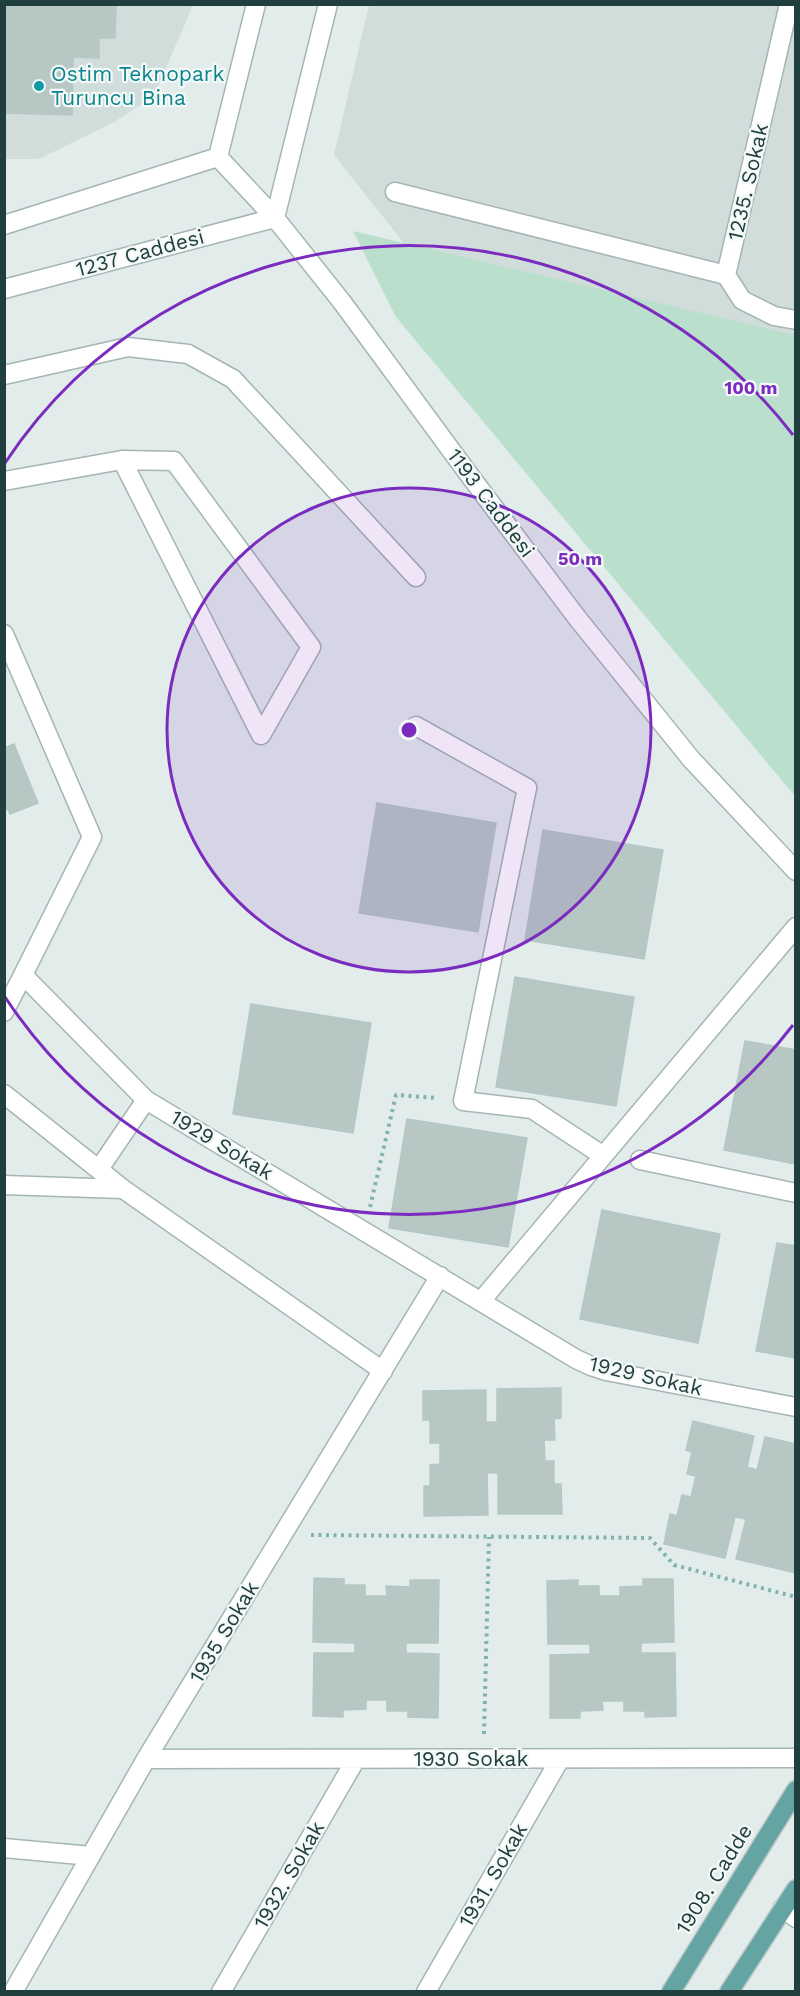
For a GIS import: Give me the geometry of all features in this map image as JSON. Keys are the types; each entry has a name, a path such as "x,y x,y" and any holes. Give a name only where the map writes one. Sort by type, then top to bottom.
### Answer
{"main road":[{"name":"1908. Cadde","path":"671,1992 795,1790"},
{"path":"729,1992 789,1913 795,1889"}],"street":[{"path":"4,225 218,157 256,4"},
{"path":"275,218 328,4"},
{"name":"1235. Sokak","path":"726,275 789,4"},
{"name":"1193 Caddesi","path":"218,157 275,218 342,302 578,619 691,759 795,871"},
{"path":"395,192 726,275 742,300 774,316 795,320"},
{"name":"1237 Caddesi","path":"4,289 275,218"},
{"path":"4,375 128,347 188,354 233,379 416,577"},
{"path":"4,481 122,460 174,461 311,647 261,735 122,460"},
{"path":"4,634 92,837 4,1012"},
{"path":"417,726 527,788 463,1101 532,1109 602,1155"},
{"path":"481,1301 795,927"},
{"name":"1929 Sokak","path":"23,975 146,1100 591,1366 795,1407"},
{"path":"4,1094 123,1189 383,1371"},
{"path":"99,1169 146,1100"},
{"path":"640,1160 795,1193"},
{"path":"4,1185 123,1189"},
{"name":"1935 Sokak","path":"13,1992 146,1760 440,1276"},
{"name":"1930 Sokak","path":"146,1760 795,1758"},
{"name":"1932. Sokak","path":"221,1992 356,1759"},
{"name":"1931. Sokak","path":"426,1992 560,1759"},
{"path":"4,1848 91,1856"}],"path":[{"path":"365,1231 396,1095 463,1101"},
{"path":"283,1535 650,1538 674,1565 795,1598"},
{"path":"484,1759 489,1537"}],"shaded area":[{"path":"4,5 193,5 154,96 114,122 39,159 5,159"},
{"path":"369,5 795,5 795,735 334,155"}],"green space":[{"path":"353,231 795,335 795,796 396,317"}],"building":[{"name":"Ostim Teknopark Turuncu Bina","path":"4,4 144,4 116,5 115,38 99,38 99,58 73,57 72,115 4,113"},
{"path":"14,744 38,803 10,814 8,809 4,810 4,748"},
{"path":"377,803 496,823 478,932 359,913"},
{"path":"543,830 663,850 644,959 525,940"},
{"path":"515,977 634,997 616,1106 496,1087"},
{"path":"251,1004 371,1023 353,1133 233,1114"},
{"path":"745,1041 796,1050 796,1164 724,1150"},
{"path":"407,1119 527,1138 508,1247 389,1228"},
{"path":"602,1210 720,1234 698,1343 580,1319"},
{"path":"777,1243 796,1246 796,1358 756,1351"},
{"path":"561,1388 561,1418 554,1419 555,1440 544,1440 545,1461 554,1461 554,1484 561,1484 562,1514 498,1514 498,1473 487,1473 488,1515 424,1516 424,1486 430,1486 430,1465 440,1464 440,1443 430,1443 430,1420 423,1420 423,1391 486,1390 486,1422 497,1422 497,1389"},
{"path":"693,1421 754,1436 747,1467 757,1470 765,1437 796,1444 796,1511 794,1518 796,1519 796,1573 736,1559 746,1519 735,1517 725,1558 664,1544 670,1514 677,1516 682,1495 691,1497 696,1476 687,1474 692,1452 686,1450"},
{"path":"314,1578 344,1579 344,1585 365,1585 365,1596 387,1596 386,1586 410,1587 410,1580 439,1580 438,1643 406,1643 406,1653 439,1654 438,1718 408,1717 408,1711 387,1711 387,1700 366,1700 366,1709 343,1710 343,1717 313,1716 314,1653 355,1653 355,1643 313,1642"},
{"path":"643,1579 673,1579 674,1642 641,1643 641,1653 675,1653 676,1716 645,1717 645,1711 624,1711 624,1701 602,1701 603,1710 580,1711 580,1718 550,1718 550,1655 590,1654 590,1644 548,1644 547,1581 578,1580 578,1586 599,1586 599,1596 620,1596 620,1587 643,1586"}],"place":[{"name":"Ostim Teknopark Turuncu Bina","path":"39,86"}]}
